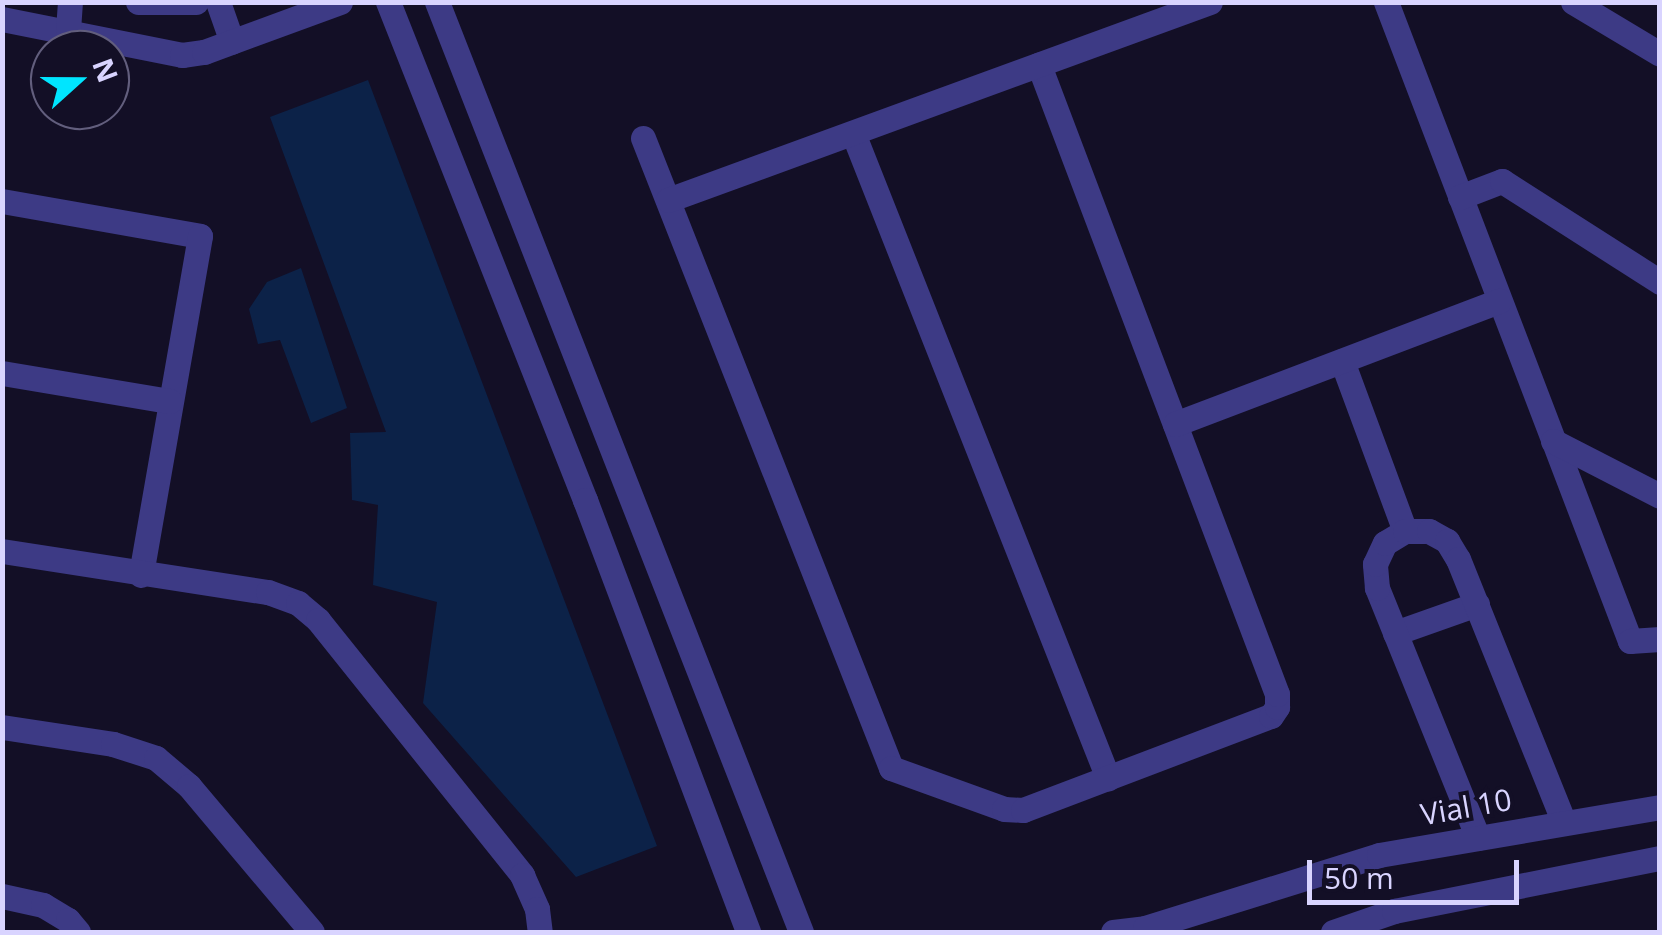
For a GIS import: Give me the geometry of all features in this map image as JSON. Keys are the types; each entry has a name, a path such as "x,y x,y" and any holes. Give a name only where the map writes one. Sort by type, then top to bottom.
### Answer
{"street":[{"path":"11,14 68,30 70,2"},
{"path":"138,2 196,2"},
{"path":"218,2 232,42"},
{"path":"130,43 182,54 232,42 340,2"},
{"path":"388,2 585,500 748,932"},
{"path":"426,2 460,61"},
{"path":"438,2 801,932"},
{"path":"668,200 1210,2"},
{"path":"1386,2 1630,641 1660,639"},
{"path":"1573,2 1660,54"},
{"path":"644,138 891,768 1004,809 1023,810 1270,716 1277,707 1277,694 1039,64"},
{"path":"853,133 1108,778"},
{"path":"1460,198 1502,182 1660,282"},
{"path":"2,202 200,236 141,576"},
{"path":"1175,424 1500,300"},
{"path":"1342,360 1406,531"},
{"path":"2,373 170,401"},
{"path":"1553,440 1660,496"},
{"path":"585,500 604,524 647,630 656,635 669,632 674,624 674,609"},
{"path":"1478,838 1377,588 1375,564 1386,543 1406,531 1429,531 1447,541 1477,604 1564,823"},
{"path":"2,551 141,576 268,592 298,604 318,620 522,875 537,908 540,932"},
{"path":"1395,633 1477,604"},
{"path":"2,727 113,744 156,758 189,786 312,932"},
{"name":"Vial 10","path":"1114,932 1145,928 1379,855 1660,807"},
{"path":"1333,932 1394,911 1660,858"},
{"path":"2,896 43,905 68,920 78,932"},
{"path":"785,932 814,932"}],"water":[{"path":"368,80 657,846 576,877 423,703 437,602 373,585 378,505 352,500 350,433 386,432 270,117"},
{"path":"301,268 347,408 311,423 280,340 258,344 249,309 267,282"}]}
